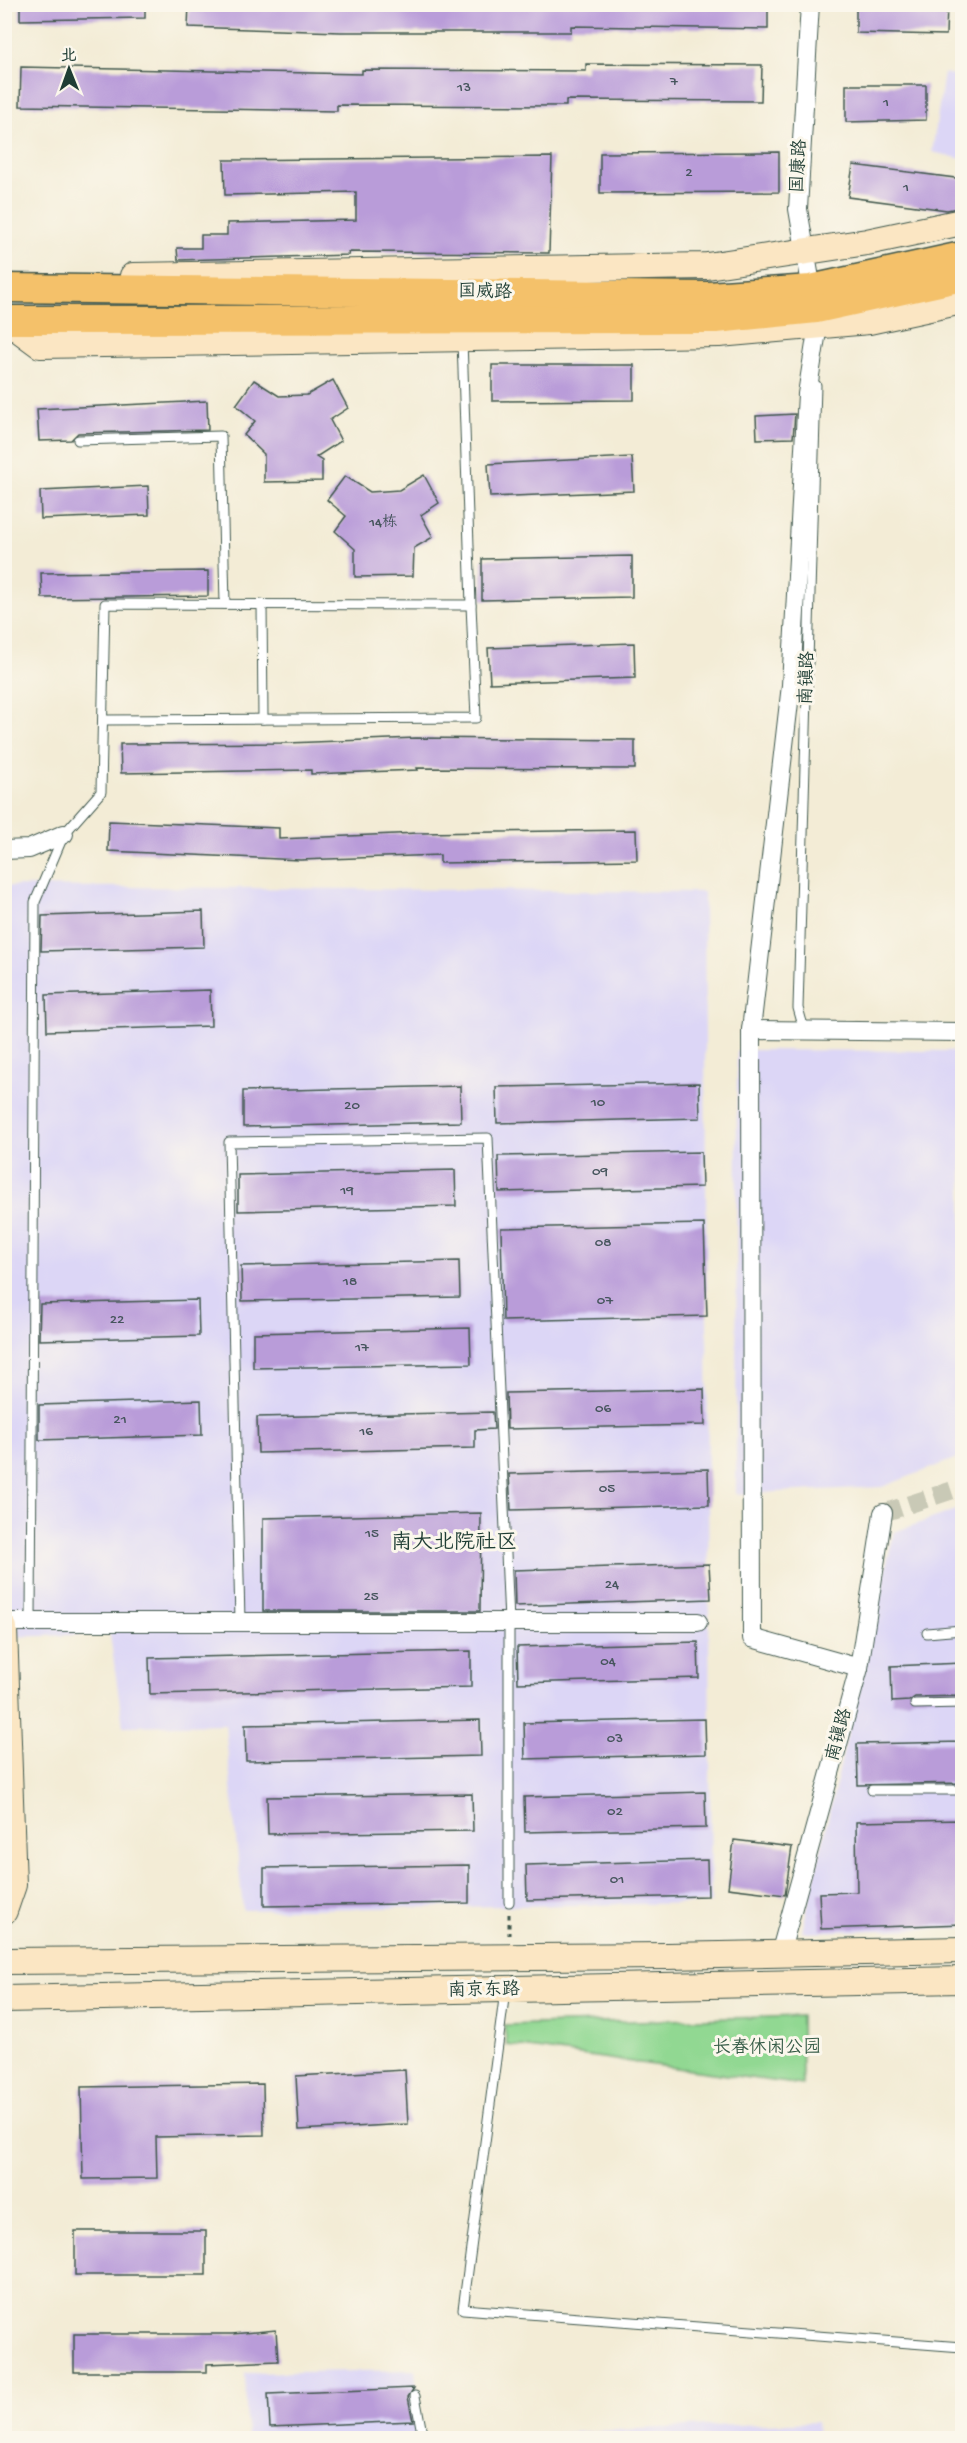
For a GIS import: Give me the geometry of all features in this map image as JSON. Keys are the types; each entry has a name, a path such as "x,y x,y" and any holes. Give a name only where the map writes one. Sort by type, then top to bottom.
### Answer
{"main road":[{"path":"6,288 46,278 707,266 805,251 963,222"},
{"name":"国威路","path":"6,288 708,296 815,308 963,256"},
{"name":"国威路","path":"5,320 462,329 716,319 815,308 963,277"},
{"path":"815,308 869,321 963,302"},
{"path":"4,1628 13,1885 4,1911"},
{"name":"南京东路","path":"4,1961 509,1958 963,1950"},
{"name":"南京东路","path":"4,1999 505,1991 963,1980"}],"street":[{"name":"国康路","path":"810,4 798,209 815,308 807,394 791,685 751,1030 753,1638 859,1668"},
{"path":"4,850 29,849 64,834"},
{"path":"751,1030 963,1032"},
{"name":"南镇路","path":"780,1954 859,1668 883,1513"},
{"path":"4,1622 698,1622"}],"lane":[{"name":"南镇路","path":"804,1032 798,1008 815,308"},
{"path":"103,720 476,718 462,329"},
{"path":"78,440 221,436 225,604"},
{"path":"31,1622 34,902 64,834 101,792 105,604 471,604"},
{"path":"262,604 262,719"},
{"path":"240,1621 229,1142 488,1138 509,1622 509,1902"},
{"path":"927,1633 963,1630"},
{"path":"915,1704 963,1703"},
{"path":"872,1790 963,1790"},
{"path":"505,1991 463,2309 963,2347"},
{"path":"415,2397 423,2439"}],"path":[{"path":"509,1902 509,1958"}],"shaded area":[{"path":"944,73 962,77 962,159 932,152"},
{"path":"4,886 704,892 711,1903 243,1910 225,1724 123,1726 110,1634 5,1637"},
{"path":"737,1050 962,1051 962,1456 882,1487 736,1494"},
{"path":"962,1508 962,1928 802,1932 894,1532"},
{"path":"415,2370 421,2438 247,2438 245,2373"},
{"path":"817,2422 818,2438 441,2438 683,2427"}],"green space":[{"name":"长春休闲公园","path":"801,2016 802,2085 507,2045 504,2025"}],"building":[{"path":"20,4 145,4 145,18 20,20"},
{"path":"189,4 768,4 768,29 571,26 571,32 341,32 188,27"},
{"path":"856,4 947,4 946,35 856,33"},
{"path":"586,64 762,65 761,101 566,100 566,106 337,105 337,111 20,106 21,67 362,74 362,70 586,71"},
{"path":"846,85 926,85 926,120 846,122"},
{"path":"779,152 779,192 600,193 600,153"},
{"path":"552,157 549,253 348,252 349,255 178,260 177,248 201,248 201,235 227,235 227,223 356,220 356,192 225,195 224,160"},
{"path":"853,165 963,179 963,207 947,210 848,197"},
{"path":"492,365 634,365 634,400 492,401"},
{"path":"254,380 279,396 307,395 333,380 348,408 330,420 341,441 316,457 322,461 322,481 264,482 264,454 244,435 255,421 236,405"},
{"path":"207,401 208,430 78,433 71,440 39,441 37,409"},
{"path":"795,414 793,438 757,439 756,416"},
{"path":"632,457 634,491 490,497 488,464"},
{"path":"424,475 439,503 421,515 433,537 414,548 413,576 355,577 355,549 335,531 346,516 327,500 345,476 370,492 399,490"},
{"path":"148,486 149,515 41,519 40,491"},
{"path":"632,556 632,597 482,600 482,559"},
{"path":"208,571 208,596 42,598 41,573"},
{"path":"634,643 635,678 490,683 488,648"},
{"path":"416,738 635,740 635,769 417,768 418,770 311,774 311,770 121,773 120,744 288,743"},
{"path":"109,821 279,828 279,839 418,833 636,830 637,860 440,863 440,855 300,860 108,851"},
{"path":"203,911 204,947 41,951 42,916"},
{"path":"210,990 211,1026 47,1031 46,995"},
{"path":"699,1083 700,1118 497,1123 496,1087"},
{"path":"460,1086 461,1122 243,1127 243,1091"},
{"path":"701,1152 702,1187 499,1192 498,1156"},
{"path":"455,1170 456,1206 238,1211 238,1175"},
{"path":"704,1224 707,1316 503,1321 501,1228"},
{"path":"459,1261 460,1297 242,1301 241,1266"},
{"path":"198,1300 199,1336 39,1340 40,1304"},
{"path":"470,1328 471,1364 253,1368 253,1333"},
{"path":"704,1389 705,1425 507,1429 506,1393"},
{"path":"201,1400 202,1435 39,1440 39,1405"},
{"path":"493,1412 494,1429 475,1430 475,1448 258,1453 257,1417"},
{"path":"708,1469 709,1505 511,1510 509,1474"},
{"path":"481,1513 480,1611 263,1611 263,1518"},
{"path":"709,1564 711,1599 515,1606 514,1570"},
{"path":"698,1642 699,1678 518,1683 517,1647"},
{"path":"471,1651 471,1687 150,1694 149,1658"},
{"path":"963,1663 963,1696 915,1697 909,1701 892,1702 891,1666"},
{"path":"705,1719 706,1754 525,1759 524,1723"},
{"path":"480,1720 481,1756 246,1761 245,1725"},
{"path":"963,1742 963,1783 858,1785 857,1744"},
{"path":"705,1792 706,1828 525,1832 524,1797"},
{"path":"472,1794 473,1831 268,1834 267,1797"},
{"path":"963,1820 963,1924 821,1929 819,1893 857,1892 856,1822"},
{"path":"734,1840 792,1847 785,1895 728,1888"},
{"path":"707,1860 708,1896 527,1900 526,1865"},
{"path":"469,1865 469,1903 264,1906 264,1868"},
{"path":"405,2070 408,2124 299,2130 296,2076"},
{"path":"263,2084 264,2135 156,2137 157,2178 83,2179 81,2087"},
{"path":"75,2231 206,2231 206,2275 75,2275"},
{"path":"276,2330 278,2361 207,2364 207,2372 74,2372 74,2334 232,2334"},
{"path":"414,2388 408,2397 413,2421 270,2427 268,2394"}],"tunnel":[{"path":"883,1513 962,1487"}],"district":[{"name":"南大北院社区","path":"454,1544"}]}
